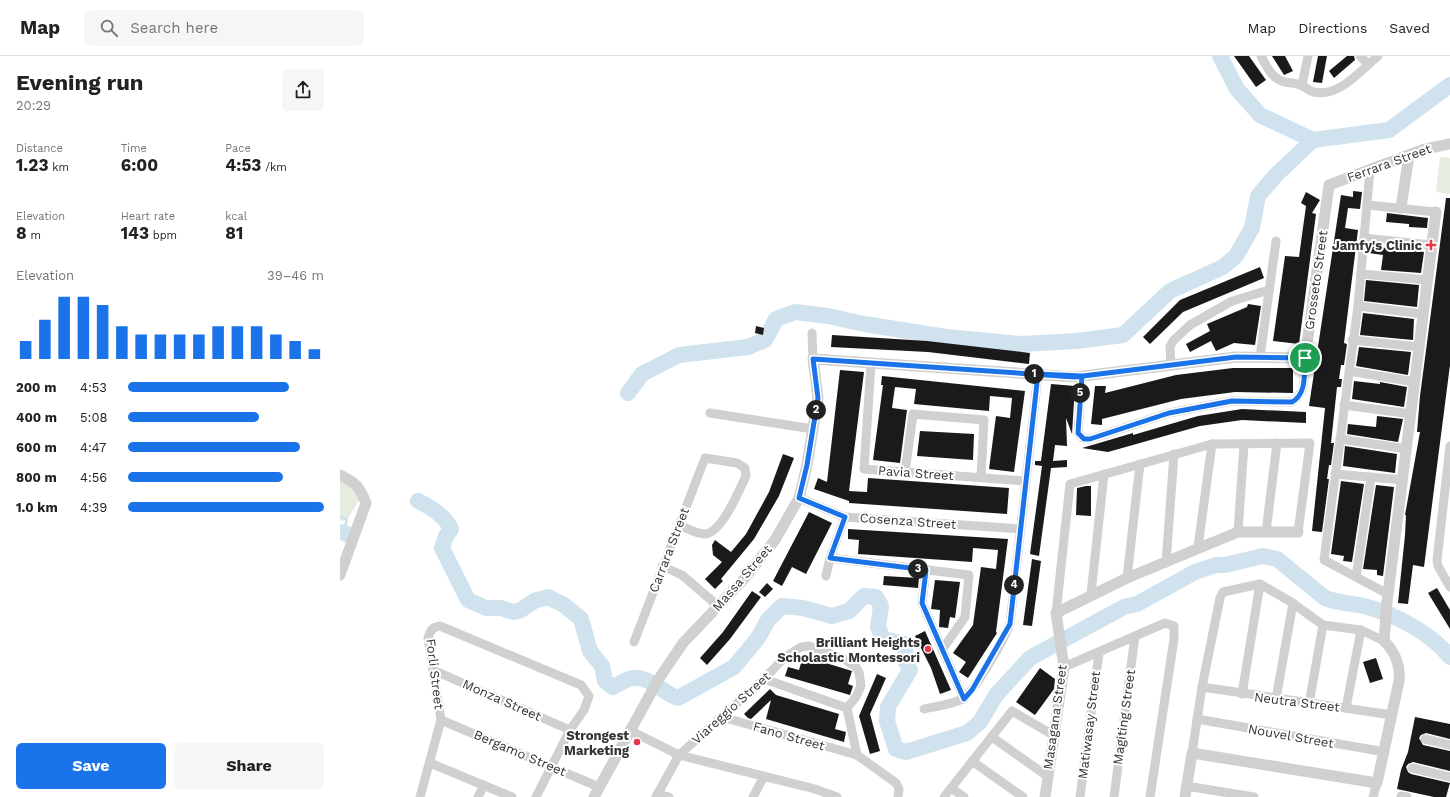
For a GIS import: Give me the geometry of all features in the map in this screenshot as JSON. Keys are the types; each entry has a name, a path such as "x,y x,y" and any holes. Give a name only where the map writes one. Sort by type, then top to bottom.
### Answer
{"street":[{"path":"1261,56 1271,73 1276,78 1281,81 1302,85 1314,93 1330,92 1338,89 1378,56"},
{"path":"1302,85 1308,56"},
{"path":"1360,56 1368,64"},
{"name":"Ferrara Street","path":"1329,185 1409,155 1439,145 1450,144"},
{"path":"1401,208 1409,155"},
{"path":"1370,170 1358,306 1352,340 1324,560 1356,577 1387,598"},
{"name":"Grosseto Street","path":"1082,376 1078,433 1084,439 1090,439 1169,413 1232,401 1292,402 1297,400 1302,390 1305,358 1329,185"},
{"path":"1367,205 1436,212 1387,598 1384,638"},
{"path":"1364,238 1431,245"},
{"path":"1260,357 1276,241"},
{"path":"1361,274 1428,280"},
{"path":"1171,365 1170,347 1173,341 1190,324 1232,301 1269,290"},
{"path":"1358,306 1423,314"},
{"name":"Massa Street","path":"596,792 658,680 683,644 743,580 775,540 799,498 807,465 818,398 813,359 812,333"},
{"path":"1352,340 1420,347"},
{"path":"813,359 871,364 1082,376 1236,357 1305,358"},
{"name":"Pavia Street","path":"871,364 864,469 1025,481"},
{"path":"1349,371 1415,382"},
{"path":"924,709 954,703 964,699 972,690 1010,624 1038,374"},
{"path":"1344,405 1411,414"},
{"path":"710,413 813,429"},
{"path":"905,472 913,414 984,420 981,478"},
{"path":"1340,439 1407,449"},
{"path":"1266,532 1277,443"},
{"path":"1310,443 1298,532 1238,532 1198,547 1166,563 1091,594 1056,613 1070,484 1212,444 1310,443"},
{"path":"1198,547 1212,444"},
{"path":"1238,532 1244,444"},
{"path":"1450,449 1437,560 1438,566 1450,587"},
{"path":"1166,563 1174,454"},
{"name":"Carrara Street","path":"634,642 662,566 678,525 705,458 742,465 746,472 746,476 723,519 713,532 706,534 699,533 678,525"},
{"path":"1127,578 1140,464"},
{"path":"1091,594 1104,474"},
{"path":"1335,474 1403,480"},
{"path":"340,475 354,482 360,488 366,503 340,575"},
{"path":"1356,577 1371,477"},
{"name":"Cosenza Street","path":"799,498 845,517 1020,529"},
{"path":"826,576 830,558 845,517"},
{"path":"830,558 969,575 965,617 942,650"},
{"path":"662,566 682,575 718,606"},
{"path":"926,570 922,603 964,699"},
{"path":"1242,694 1260,584"},
{"path":"1185,797 1196,719 1220,598 1223,592 1260,584 1293,603 1323,625 1361,630 1384,638 1392,648 1400,673 1385,752 1373,797"},
{"path":"1276,699 1293,603"},
{"name":"Masagana Street","path":"1045,797 1064,667 1056,613"},
{"path":"1064,667 1165,623 1174,626 1174,639 1150,797"},
{"path":"1309,704 1323,625"},
{"name":"Forli Street","path":"420,797 441,720 428,638 430,631 434,627 440,626 581,685 589,696 584,710 570,730"},
{"path":"1346,708 1361,630"},
{"name":"Magiting Street","path":"1114,797 1135,636"},
{"name":"Viareggio Street","path":"656,796 680,755 793,651 801,646 818,649 844,659 856,667 859,672 861,686 856,698 847,708"},
{"name":"Matiwasay Street","path":"1080,797 1099,653"},
{"name":"Monza Street","path":"433,670 570,730"},
{"path":"764,679 847,708 857,755 896,783 899,789 898,797"},
{"name":"Neutra Street","path":"1202,687 1309,704 1392,715"},
{"path":"944,797 1012,711 1053,735"},
{"name":"Fano Street","path":"722,717 857,755"},
{"name":"Nouvel Street","path":"1196,719 1385,752"},
{"name":"Bergamo Street","path":"441,720 553,766 596,792"},
{"path":"536,797 570,730"},
{"path":"629,730 680,755 815,789 837,797"},
{"path":"992,737 1047,776"},
{"path":"1425,739 1450,745"},
{"path":"1192,753 1377,782"},
{"path":"972,762 1023,797"},
{"path":"430,763 512,797"},
{"path":"1412,768 1450,777"},
{"path":"753,797 764,776"},
{"path":"478,797 484,785"},
{"path":"1186,786 1254,797"},
{"path":"951,788 964,797"},
{"path":"656,796 669,797"}],"shaded area":[{"path":"1440,157 1450,158 1450,194 1436,192"},
{"path":"340,478 349,479 360,499 347,520 340,521"}],"building":[{"path":"1234,56 1249,56 1266,80 1256,87"},
{"path":"1272,56 1285,56 1293,71 1284,75"},
{"path":"1318,56 1327,56 1322,83 1313,82"},
{"path":"1347,56 1354,56 1355,60 1334,78 1329,71"},
{"path":"1353,191 1362,192 1360,209 1348,208 1345,228 1358,230 1344,343 1347,344 1344,365 1341,365 1339,379 1342,379 1341,387 1337,387 1331,443 1334,443 1331,465 1329,465 1327,479 1329,479 1322,532 1312,531 1325,408 1309,406 1341,195 1353,197"},
{"path":"1306,192 1320,200 1312,213 1316,214 1299,344 1273,341 1285,256 1299,257 1306,206 1301,203"},
{"path":"1446,198 1450,198 1450,365 1424,567 1413,565 1408,604 1398,603 1405,535 1405,515 1420,432 1417,432 1420,396"},
{"path":"1387,213 1428,218 1427,228 1409,227 1409,224 1386,222"},
{"path":"1369,246 1424,252 1421,273 1381,270 1383,255 1369,253"},
{"path":"1260,267 1264,278 1183,312 1150,344 1143,337 1180,300"},
{"path":"1366,280 1419,285 1417,307 1364,301"},
{"path":"1248,304 1261,306 1255,345 1234,343 1216,351 1211,341 1190,352 1186,344 1210,331 1207,324 1247,307"},
{"path":"1363,313 1414,319 1413,340 1360,335"},
{"path":"756,326 764,328 763,335 755,333"},
{"path":"832,335 927,341 1030,353 1029,364 928,352 831,347"},
{"path":"1359,347 1411,352 1408,375 1356,366"},
{"path":"1233,368 1293,368 1293,393 1235,392 1181,399 1102,419 1102,425 1091,424 1095,386 1106,386 1105,393 1176,375"},
{"path":"840,370 864,372 849,491 867,492 868,478 1009,488 1007,514 849,503 849,501 814,489 818,478 827,482"},
{"path":"882,376 1025,391 1014,472 989,469 996,416 1010,418 1012,398 990,396 989,411 914,404 916,389 895,387 892,408 907,410 900,463 873,460 883,385 881,385"},
{"path":"1354,381 1380,384 1380,382 1407,387 1404,407 1352,399"},
{"path":"1051,384 1075,386 1072,434 1066,418 1067,446 1055,445 1053,461 1067,460 1067,467 1051,468 1039,556 1030,554 1042,466 1035,465 1035,461 1041,461"},
{"path":"1242,409 1306,412 1306,423 1242,420 1200,426 1108,452 1082,448 1198,416"},
{"path":"1377,416 1403,419 1398,442 1347,434 1348,424 1376,427"},
{"path":"920,431 974,434 973,460 917,456"},
{"path":"1345,446 1397,454 1395,473 1343,466"},
{"path":"783,454 794,458 779,496 754,539 721,579 723,581 715,589 705,579 722,562 713,555 712,545 715,540 731,552 746,534 769,492"},
{"path":"1341,481 1364,484 1352,562 1343,561 1344,556 1331,554"},
{"path":"1376,485 1394,487 1383,576 1377,575 1377,570 1363,569"},
{"path":"1091,486 1091,516 1076,515 1077,488"},
{"path":"809,512 832,523 806,574 792,567 782,586 773,581"},
{"path":"848,529 1008,539 997,633 968,678 959,672 966,662 953,653 973,625 981,567 996,569 998,550 973,548 972,562 858,554 859,540 848,539"},
{"path":"1032,559 1041,561 1032,626 1023,625"},
{"path":"884,576 919,578 918,588 883,585"},
{"path":"935,580 960,582 955,618 950,617 948,628 939,627 940,610 931,609"},
{"path":"767,583 773,589 765,597 759,592"},
{"path":"1437,588 1450,610 1450,629 1428,593"},
{"path":"752,591 761,597 730,639 707,665 700,658 723,632"},
{"path":"925,631 951,690 940,694 931,668 915,636"},
{"path":"803,656 852,671 848,684 853,686 850,695 785,676 788,667 799,670"},
{"path":"1376,658 1383,679 1370,683 1363,662"},
{"path":"1040,668 1055,679 1054,689 1035,715 1016,702"},
{"path":"877,674 886,678 870,714 880,751 870,754 859,716"},
{"path":"770,689 776,695 839,714 835,729 846,732 844,742 766,719 771,700 751,719 748,718 744,714"},
{"path":"1415,717 1450,724 1450,739 1426,733 1421,735 1419,738 1423,745 1450,751 1450,771 1413,762 1408,764 1406,767 1408,772 1411,774 1450,783 1446,797 1434,797 1397,789 1401,770 1408,752"}],"waterway":[{"path":"1220,56 1237,89 1260,115 1313,140 1389,130 1450,85"},
{"path":"628,393 642,374 679,355 748,347 765,340 776,319 795,312 828,316 864,324 946,337 1021,344 1077,341 1123,335 1170,291 1223,267 1236,256 1252,228 1258,196 1276,175 1313,140"},
{"path":"418,501 437,512 451,529 446,536 442,548 468,600 486,608 501,608 513,612 521,610 534,601 548,597 564,605 581,619 590,651 602,666 605,681 613,687 629,679 640,678 678,698 734,667 758,638 768,620 782,606 803,608 832,616 849,611 864,596 876,597 881,606 878,627 883,639 905,644 905,660 910,670 888,707 887,721 896,749 906,752 967,733 980,722 996,695 1030,658 1124,607 1137,604 1195,572 1216,565 1225,565 1263,556 1277,559 1325,598 1375,609 1411,625 1442,648 1450,657"},
{"path":"340,516 347,520 340,539"},
{"path":"343,532 350,536"}],"place":[{"name":"Jamfy's Clinic","path":"1431,245"},
{"name":"Brilliant Heights Scholastic Montessori","path":"928,649"},
{"name":"Strongest Marketing","path":"637,742"}],"route":[{"path":"1305,358 1236,357 1075,377 1038,374 871,364 813,359 818,398 807,465 799,498 845,517 830,558 926,570 922,603 964,699 972,690 1006,634 1010,624 1038,374 1075,377 1082,376 1077,427 1080,437 1090,439 1169,413 1232,401 1287,404 1297,400 1300,396 1302,390 1305,358"}]}
